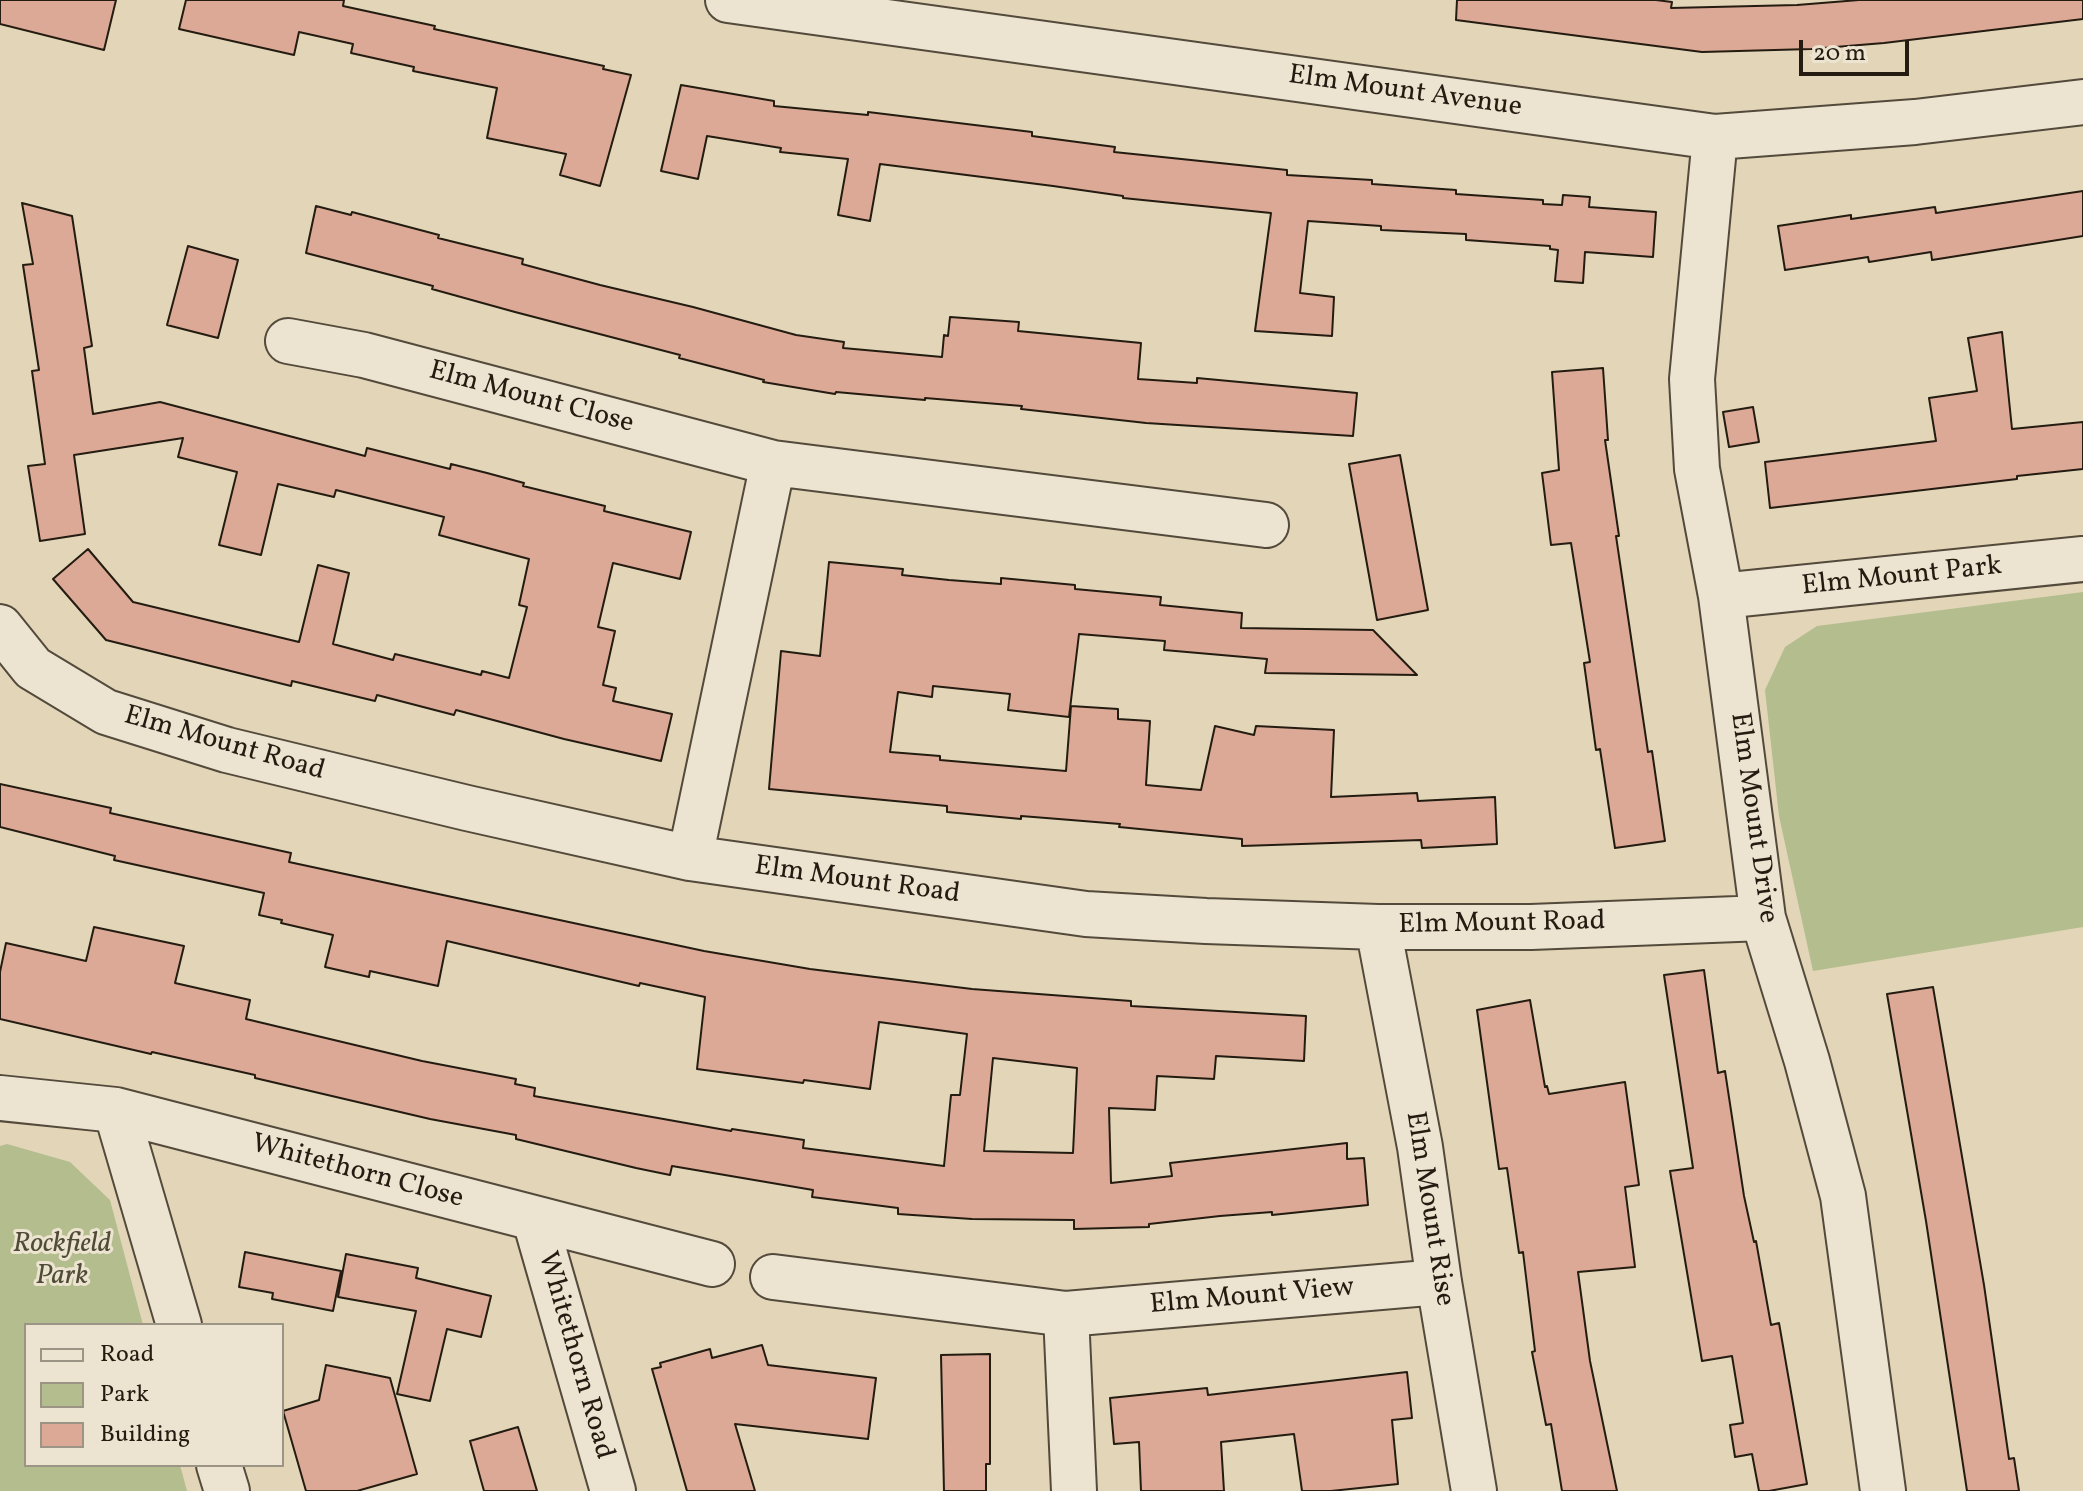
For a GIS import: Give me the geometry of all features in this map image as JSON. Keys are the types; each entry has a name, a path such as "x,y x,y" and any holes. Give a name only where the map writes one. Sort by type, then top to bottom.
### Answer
{"street":[{"name":"Elm Mount Avenue","path":"728,0 1715,137 1915,122 2083,102"},
{"name":"Elm Mount Drive","path":"1715,137 1692,379 1697,469 1721,596 1763,918 1807,1061 1843,1196 1883,1491"},
{"name":"Elm Mount Close","path":"288,341 364,355 773,463 1266,525"},
{"path":"690,858 773,463"},
{"name":"Elm Mount Park","path":"1721,596 2083,559"},
{"name":"Elm Mount Road","path":"0,627 33,668 106,712 227,750 690,858 1086,914 1378,927 1531,927 1763,918"},
{"name":"Elm Mount Rise","path":"1378,927 1420,1147 1474,1491"},
{"name":"Whitethorn Close","path":"0,1098 116,1110 712,1264"},
{"path":"116,1110 178,1323"},
{"name":"Whitethorn Road","path":"535,1220 613,1491"},
{"name":"Elm Mount View","path":"773,1277 1066,1314 1439,1282"},
{"path":"1066,1314 1074,1491"},
{"path":"220,1467 227,1491"}],"green space":[{"path":"2083,592 2083,927 1813,971 1779,816 1765,690 1785,647 1817,626"},
{"name":"Rockfield Park","path":"7,1144 70,1162 110,1200 142,1323 24,1323 24,1467 181,1467 187,1491 0,1491 0,1146"}],"building":[{"path":"0,0 116,0 104,50 0,24"},
{"path":"186,0 344,0 343,6 604,66 603,69 631,75 600,186 560,175 566,154 487,138 497,88 413,71 414,67 351,53 353,44 299,32 294,55 179,29"},
{"path":"1457,0 1656,0 1672,2 1671,8 1859,0 2083,0 2083,19 1884,43 1702,52 1456,20"},
{"path":"681,85 774,101 774,106 868,115 868,112 1032,132 1032,136 1115,147 1114,152 1287,170 1287,175 1372,180 1372,184 1456,190 1456,194 1543,200 1543,204 1562,205 1563,195 1590,197 1589,207 1656,212 1653,257 1585,252 1583,283 1555,281 1558,250 1550,249 1550,246 1466,240 1466,234 1381,230 1381,226 1308,221 1300,293 1334,297 1332,336 1255,331 1271,213 1123,198 880,164 870,221 838,215 848,159 780,152 781,148 707,136 698,179 661,171"},
{"path":"2083,191 2083,236 1932,260 1931,252 1869,262 1868,257 1785,270 1778,226 1935,207 1936,213"},
{"path":"22,203 72,216 92,346 84,348 93,414 160,402 365,456 367,448 450,469 451,464 605,506 604,511 691,532 680,579 613,563 598,627 615,631 603,685 616,688 613,701 672,714 661,761 456,710 454,715 377,695 375,701 292,681 291,686 106,640 53,579 88,549 133,602 299,642 318,565 349,573 333,644 393,660 395,654 481,675 482,671 509,678 527,607 519,605 529,559 439,535 444,517 336,490 334,497 278,484 261,555 219,545 237,472 178,457 183,438 74,455 85,534 40,541 28,466 45,464 32,371 39,370 23,265 33,264"},
{"path":"316,206 351,215 352,212 439,235 438,238 523,259 522,264 600,285 796,335 844,342 843,348 942,357 950,317 1019,322 1018,331 1141,343 1138,379 1197,383 1197,378 1357,393 1353,436 1146,423 1021,409 1022,406 835,394 763,382 679,358 680,355 306,253"},
{"path":"188,246 238,260 218,338 167,325"},
{"path":"2002,332 2012,429 2083,422 2083,469 1770,508 1765,462 1936,441 1929,398 1977,391 1968,338"},
{"path":"1603,368 1608,440 1605,440 1619,536 1616,536 1648,752 1652,751 1665,841 1615,848 1600,749 1596,750 1584,663 1590,662 1571,543 1551,545 1542,473 1559,470 1552,372"},
{"path":"1753,407 1759,442 1729,447 1723,412"},
{"path":"1400,455 1428,610 1377,620 1349,464"},
{"path":"829,562 903,569 902,575 949,580 1001,584 1001,578 1161,597 1160,605 1242,613 1241,628 1373,630 1417,675 1265,673 1267,659 1164,650 1165,641 1079,634 1069,717 1008,710 1010,694 933,686 932,697 898,692 890,752 940,756 940,760 1066,771 1071,706 1118,709 1118,719 1150,721 1146,785 1201,790 1215,726 1254,735 1256,726 1334,730 1331,797 1417,793 1418,801 1495,797 1497,844 1422,848 1421,840 1242,846 1242,839 1119,827 1120,824 947,812 947,806 769,789 781,651 820,656"},
{"path":"0,784 111,808 110,813 291,853 289,862 704,951 810,969 972,989 1131,1001 1131,1006 1306,1016 1304,1061 1216,1056 1214,1079 1157,1076 1155,1110 1109,1108 1111,1183 1172,1176 1170,1163 1347,1143 1347,1159 1364,1158 1368,1205 1272,1215 1272,1212 1220,1216 1149,1224 1149,1227 1074,1229 1074,1220 972,1219 898,1214 898,1208 812,1197 813,1190 672,1166 670,1175 636,1168 516,1139 516,1135 430,1119 255,1078 255,1075 0,1019 0,972 6,943 86,961 94,927 184,946 175,983 250,1000 246,1019 422,1061 516,1079 515,1084 535,1088 534,1096 731,1131 804,1140 803,1148 944,1166 951,1095 960,1095 967,1034 879,1022 870,1089 697,1069 705,997 640,983 639,986 447,941 438,986 370,971 369,977 325,967 333,935 259,915 264,893 114,860 115,856 0,827","holes":["993,1058 1077,1068 1073,1153 984,1151"]},
{"path":"1704,970 1718,1073 1725,1071 1744,1196 1756,1241 1771,1325 1779,1323 1807,1484 1769,1491 1759,1491 1752,1454 1735,1457 1730,1425 1743,1423 1732,1356 1702,1361 1670,1171 1693,1168 1664,975"},
{"path":"1933,987 1984,1285 2009,1459 2014,1458 2019,1491 1967,1491 1926,1221 1887,994"},
{"path":"1530,1000 1545,1087 1549,1094 1625,1082 1639,1185 1625,1187 1635,1267 1578,1272 1590,1361 1617,1491 1562,1491 1551,1424 1546,1425 1532,1352 1535,1351 1523,1252 1519,1253 1507,1168 1499,1169 1477,1010"},
{"path":"245,1252 341,1271 333,1311 272,1299 273,1293 239,1287"},
{"path":"346,1254 418,1268 416,1278 491,1296 481,1337 447,1329 430,1401 397,1394 416,1311 338,1297"},
{"path":"762,1345 768,1365 876,1378 868,1439 735,1424 755,1491 687,1491 652,1369 661,1367 660,1363 710,1349 712,1358"},
{"path":"990,1354 990,1464 986,1464 986,1491 944,1491 941,1355"},
{"path":"326,1365 390,1378 417,1474 357,1491 306,1491 284,1411 319,1400"},
{"path":"1407,1372 1412,1418 1392,1420 1398,1484 1302,1491 1294,1434 1221,1442 1224,1491 1141,1491 1139,1442 1114,1444 1110,1398 1207,1388 1208,1395"},
{"path":"518,1427 537,1491 484,1491 470,1441"}]}
